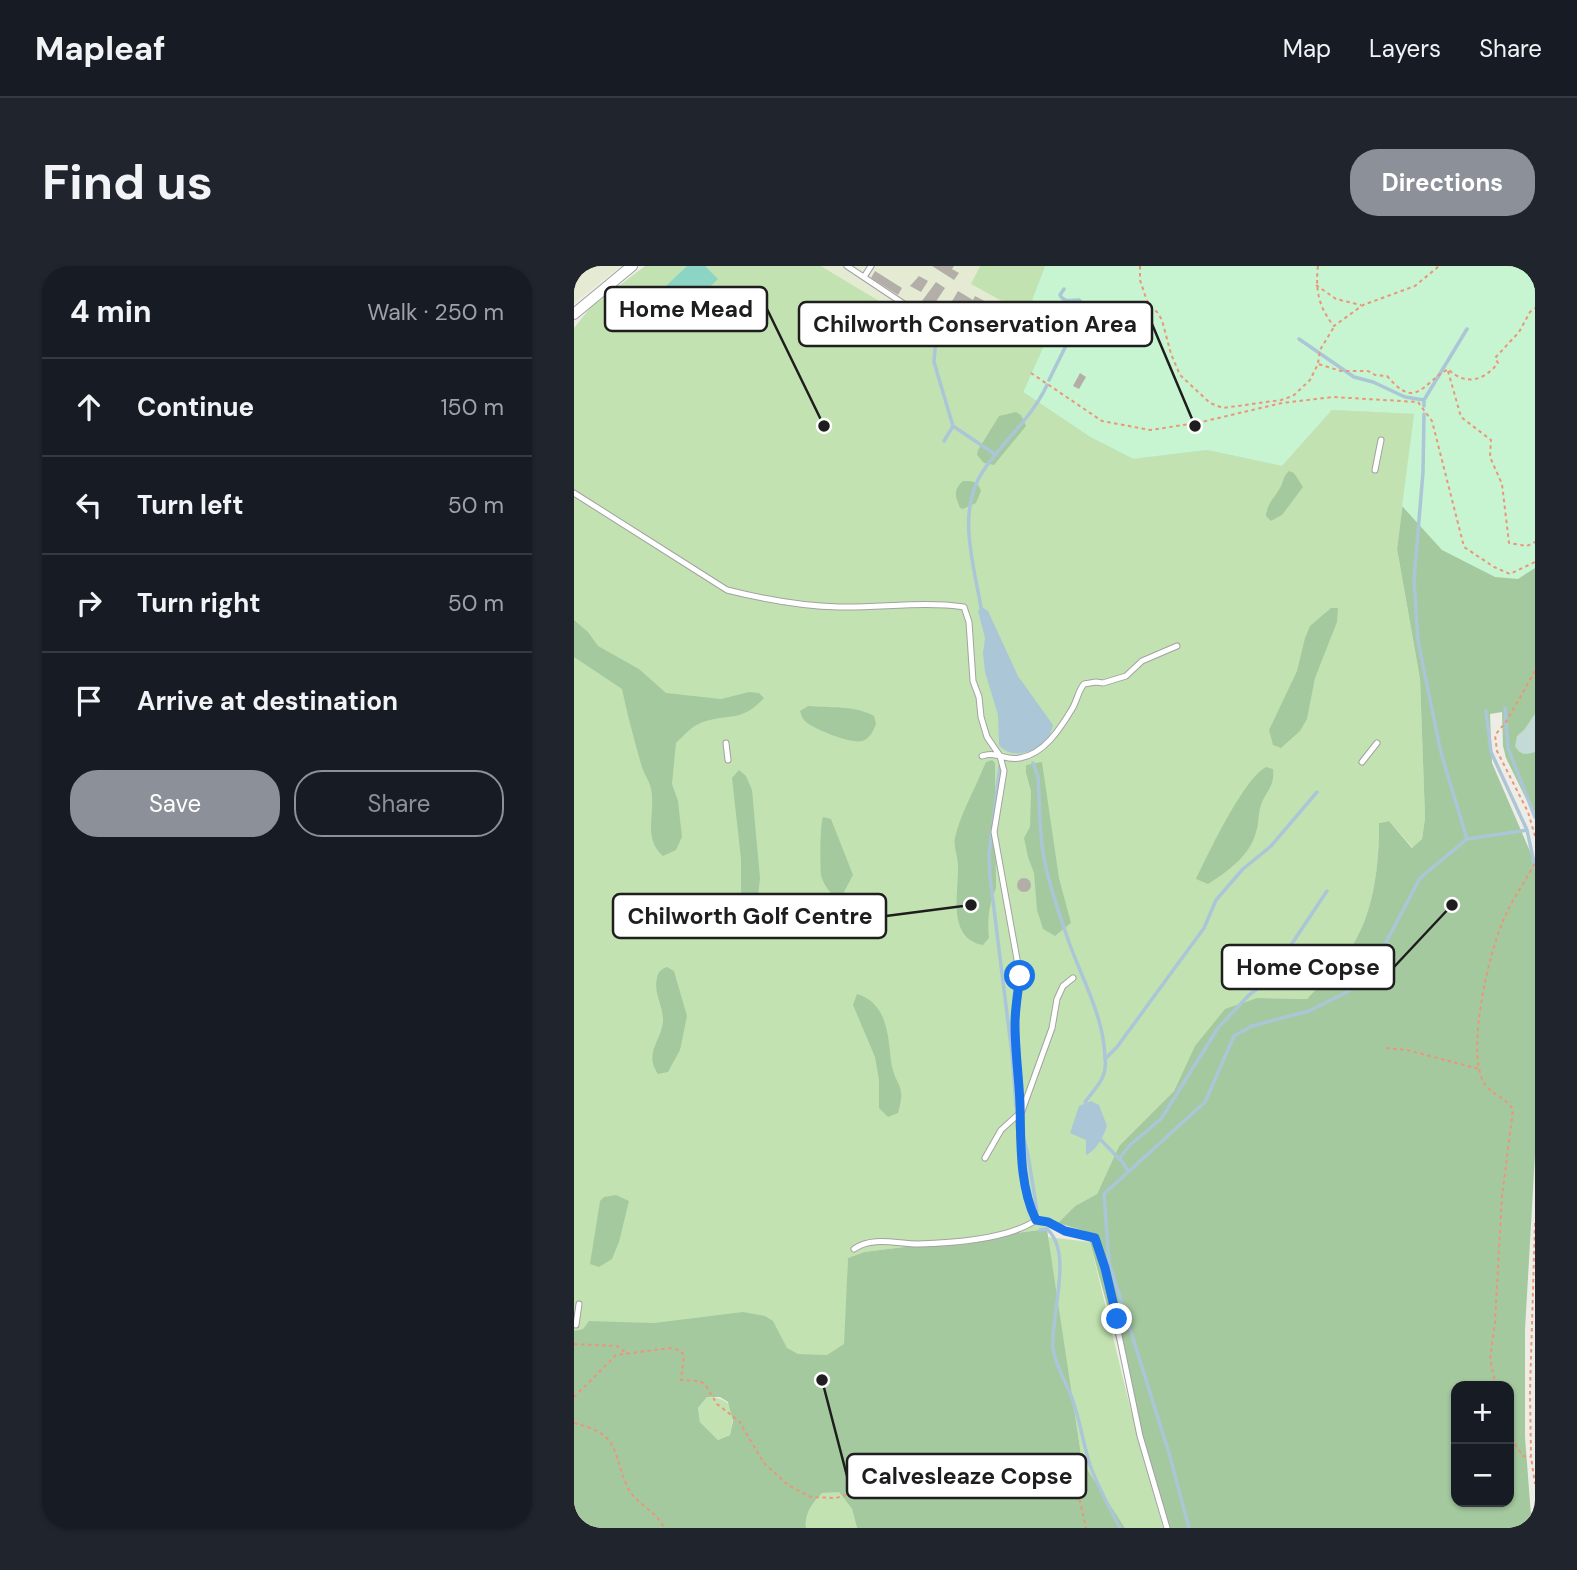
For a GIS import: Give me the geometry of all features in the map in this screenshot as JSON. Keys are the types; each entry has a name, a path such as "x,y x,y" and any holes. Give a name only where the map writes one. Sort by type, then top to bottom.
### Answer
{"street":[{"path":"574,314 632,266"}],"lane":[{"path":"847,266 910,308 965,321"},
{"path":"864,277 872,266"},
{"path":"1375,470 1381,440"},
{"path":"574,493 727,590 751,596 839,607 945,604 964,607 972,641 973,681 979,698 981,717 987,737 1000,757 1004,771 994,832 1020,976 1015,1022 1023,1176 1036,1220"},
{"path":"982,756 993,753 1000,757 1016,759 1026,757 1044,747 1072,709 1084,684 1103,683 1126,676 1142,661 1177,646"},
{"path":"726,743 728,760"},
{"path":"1362,762 1377,743"},
{"path":"985,1158 1002,1130 1020,1114 1052,1028 1057,999 1063,986 1073,978"},
{"path":"854,1249 868,1242 934,1243 1004,1233 1024,1228 1036,1220 1095,1238 1108,1281 1140,1436 1167,1528"},
{"path":"576,1325 579,1304"}],"path":[{"path":"1140,266 1140,280 1145,295 1149,305 1162,320 1180,375 1209,403 1223,408 1293,396 1310,380 1318,364 1320,350 1334,326 1362,305 1415,286 1439,266"},
{"path":"1318,266 1316,285 1322,311 1334,326"},
{"path":"1316,285 1336,299 1362,305"},
{"path":"1448,369 1455,376 1472,380 1486,376 1498,363 1495,358 1519,332 1535,308"},
{"path":"1318,364 1341,371 1368,371 1387,376 1396,387 1407,394 1419,393 1448,369"},
{"path":"1448,369 1461,417 1491,440 1490,457 1502,484 1509,543 1527,546 1535,542"},
{"path":"1031,373 1102,421 1150,430 1198,423 1282,403 1333,397 1418,402 1432,421 1464,547 1510,574 1535,562"},
{"path":"1535,671 1506,722 1495,735 1497,751 1528,812 1535,836"},
{"path":"1495,1381 1490,1359 1496,1322 1502,1196 1513,1110 1508,1102 1482,1081 1478,1014 1487,965 1506,913 1535,863"},
{"path":"1386,1048 1407,1050 1480,1070"},
{"path":"1535,1223 1530,1391 1531,1457 1535,1484"},
{"path":"574,1344 617,1346 626,1353"},
{"path":"574,1397 615,1355 670,1348 679,1350 685,1360 681,1380 705,1384 717,1404 739,1421 764,1463 775,1475 804,1494 836,1498 849,1494 858,1479 874,1474 880,1477 922,1475 934,1483 962,1478 990,1486 998,1478 1026,1482 1041,1488 1056,1487 1066,1490 1080,1501 1086,1528"},
{"path":"574,1423 589,1427 608,1438 614,1447 627,1486 664,1528"},
{"path":"1514,1443 1523,1456 1531,1457"}],"green space":[{"path":"574,266 621,266 574,303"},
{"path":"645,266 821,266 909,319 966,346 980,324 996,331 1009,305 971,284 980,266 1045,266 1032,300 1056,318 1133,459 1207,450 1282,466 1332,410 1414,414 1397,549 1420,679 1425,818 1422,839 1413,848 1389,821 1379,823 1376,874 1369,908 1356,939 1343,960 1307,999 1257,998 1196,1046 1174,1091 1119,1146 1097,1194 1075,1206 1058,1223 1047,1229 864,1252 848,1258 846,1362 574,1338 574,328 590,308"},
{"path":"821,266 980,266 972,284 1009,304 996,331 966,346 909,319"},
{"path":"1045,266 1535,266 1535,817 1506,758 1502,712 1490,714 1492,763 1535,863 1535,1155 1525,1330 1525,1437 1532,1528 1167,1528 1090,1242 1091,1233 1058,1223 1075,1206 1097,1194 1119,1146 1174,1091 1195,1046 1225,1009 1257,998 1307,999 1343,960 1356,939 1369,907 1376,874 1379,823 1389,821 1412,848 1422,839 1425,818 1420,679 1397,549 1414,414 1332,410 1282,466 1207,450 1133,459 1090,437 1023,392 1056,318 1032,300"},
{"path":"1045,266 1535,266 1535,568 1518,579 1495,577 1442,550 1402,506 1414,414 1332,410 1282,466 1207,450 1133,459 1090,437 1023,392 1056,318 1032,300"},
{"path":"1016,412 1021,415 1026,426 994,465 984,463 977,455 978,450 999,416"},
{"path":"1289,471 1294,473 1303,487 1282,515 1271,521 1266,516 1268,508"},
{"path":"963,481 975,482 981,491 976,503 963,509 960,508 956,493"},
{"path":"1331,608 1338,608 1337,622 1315,678 1307,719 1300,731 1281,748 1273,745 1269,730 1297,671 1310,626"},
{"path":"574,620 588,632 598,646 639,669 666,693 721,699 749,692 759,693 764,698 742,714 699,724 676,743 672,784 678,801 682,837 676,850 663,856 651,833 651,789 642,767 622,689 574,657"},
{"path":"808,706 867,712 874,716 876,724 865,740 841,738 805,721 800,711"},
{"path":"992,760 995,763 996,888 989,912 989,938 983,945 971,941 959,924 955,841 963,812 986,762"},
{"path":"1042,762 1059,878 1071,923 1055,936 1043,929 1037,910 1034,873 1024,838 1030,827 1031,791 1026,765"},
{"path":"1266,767 1273,769 1273,780 1261,805 1257,829 1249,849 1230,869 1208,884 1196,879 1237,801 1257,774"},
{"path":"739,770 746,776 752,790 760,878 758,897 747,906 741,894 741,859 732,778"},
{"path":"823,817 831,819 853,875 843,894 833,895 821,875"},
{"path":"667,967 674,971 687,1016 680,1050 668,1072 658,1074 652,1060 663,1022 656,984 659,972"},
{"path":"857,994 875,1004 887,1030 893,1070 901,1090 898,1113 888,1117 879,1108 879,1080 875,1057 853,1005"},
{"path":"616,1195 629,1201 612,1259 599,1267 590,1264 600,1201 604,1197"},
{"path":"1047,1229 1082,1461 1125,1528 857,1528 852,1509 839,1492 822,1493 812,1504 806,1528 574,1528 574,1331 583,1329 589,1321 654,1323 743,1312 765,1316 773,1321 787,1348 798,1354 827,1355 844,1344 848,1258 864,1252","holes":["707,1397 720,1397 728,1402 733,1421 730,1435 718,1440 700,1422 698,1408"]},
{"path":"1048,1237 1090,1242 1163,1528 1125,1528 1082,1461"},
{"path":"707,1397 728,1403 732,1413 730,1435 718,1440 700,1422 698,1408"},
{"path":"822,1492 839,1492 852,1509 857,1528 806,1528 812,1504"}],"shaded area":[{"path":"687,266 705,266 718,279 669,326 648,303"},
{"path":"982,607 988,611 1018,676 1053,725 1045,741 1030,751 1013,753 999,745 998,715 985,672 985,638 978,611"},
{"path":"1535,714 1535,752 1523,754 1515,746 1517,736"},
{"path":"1091,1101 1099,1105 1107,1126 1099,1143 1086,1155 1086,1140 1070,1133 1079,1106"}],"building":[{"path":"932,266 954,266 952,269 959,273 954,280"},
{"path":"875,271 902,288 898,295 871,278"},
{"path":"919,276 928,281 921,292 910,286"},
{"path":"936,282 945,288 929,312 919,305"},
{"path":"958,291 973,300 975,296 996,307 987,323 951,303"},
{"path":"1080,373 1086,377 1079,389 1073,386"},
{"path":"1024,878 1029,880 1029,890 1024,892 1019,890 1017,885 1019,880"}],"waterway":[{"path":"1049,380 1085,307 1079,300 1064,299 1060,295 1064,289"},
{"path":"1424,406 1424,400 1467,329"},
{"path":"936,336 934,362 953,426 996,455"},
{"path":"1299,339 1354,377 1373,382 1405,397 1424,400"},
{"path":"981,608 969,538 970,504 975,487 983,471 1025,419 1047,385"},
{"path":"1424,414 1423,472 1414,580 1418,641 1441,753 1467,839"},
{"path":"944,441 953,426"},
{"path":"1505,708 1508,748 1535,817"},
{"path":"1486,711 1491,752 1527,830 1535,867"},
{"path":"1033,763 1038,777 1042,843 1048,876 1070,945 1097,1015 1105,1058"},
{"path":"993,823 1000,766"},
{"path":"1085,1102 1103,1077 1105,1059 1117,1047 1204,928 1216,900 1243,869 1271,846 1317,792"},
{"path":"992,830 990,877 1016,1106"},
{"path":"1189,1528 1169,1453 1109,1262 1104,1194 1205,1102 1234,1036 1252,1026 1309,1011 1349,991 1374,965 1420,878 1467,839 1527,830"},
{"path":"1119,1159 1130,1145 1161,1119 1218,1028 1249,995 1267,981 1327,891"},
{"path":"1021,1128 1037,1211"},
{"path":"1101,1140 1124,1164 1128,1172"},
{"path":"1040,1230 1047,1229 1055,1240 1059,1253 1054,1354 1075,1406 1090,1465 1120,1528"}],"place":[{"name":"Home Mead","path":"824,426"},
{"name":"Chilworth Conservation Area","path":"1195,426"},
{"name":"Chilworth Golf Centre","path":"971,905"},
{"name":"Home Copse","path":"1452,905"},
{"name":"Calvesleaze Copse","path":"822,1380"}],"route":[{"path":"1020,976 1015,1022 1019,1125 1023,1176 1031,1210 1036,1220 1095,1238 1117,1319"}]}
